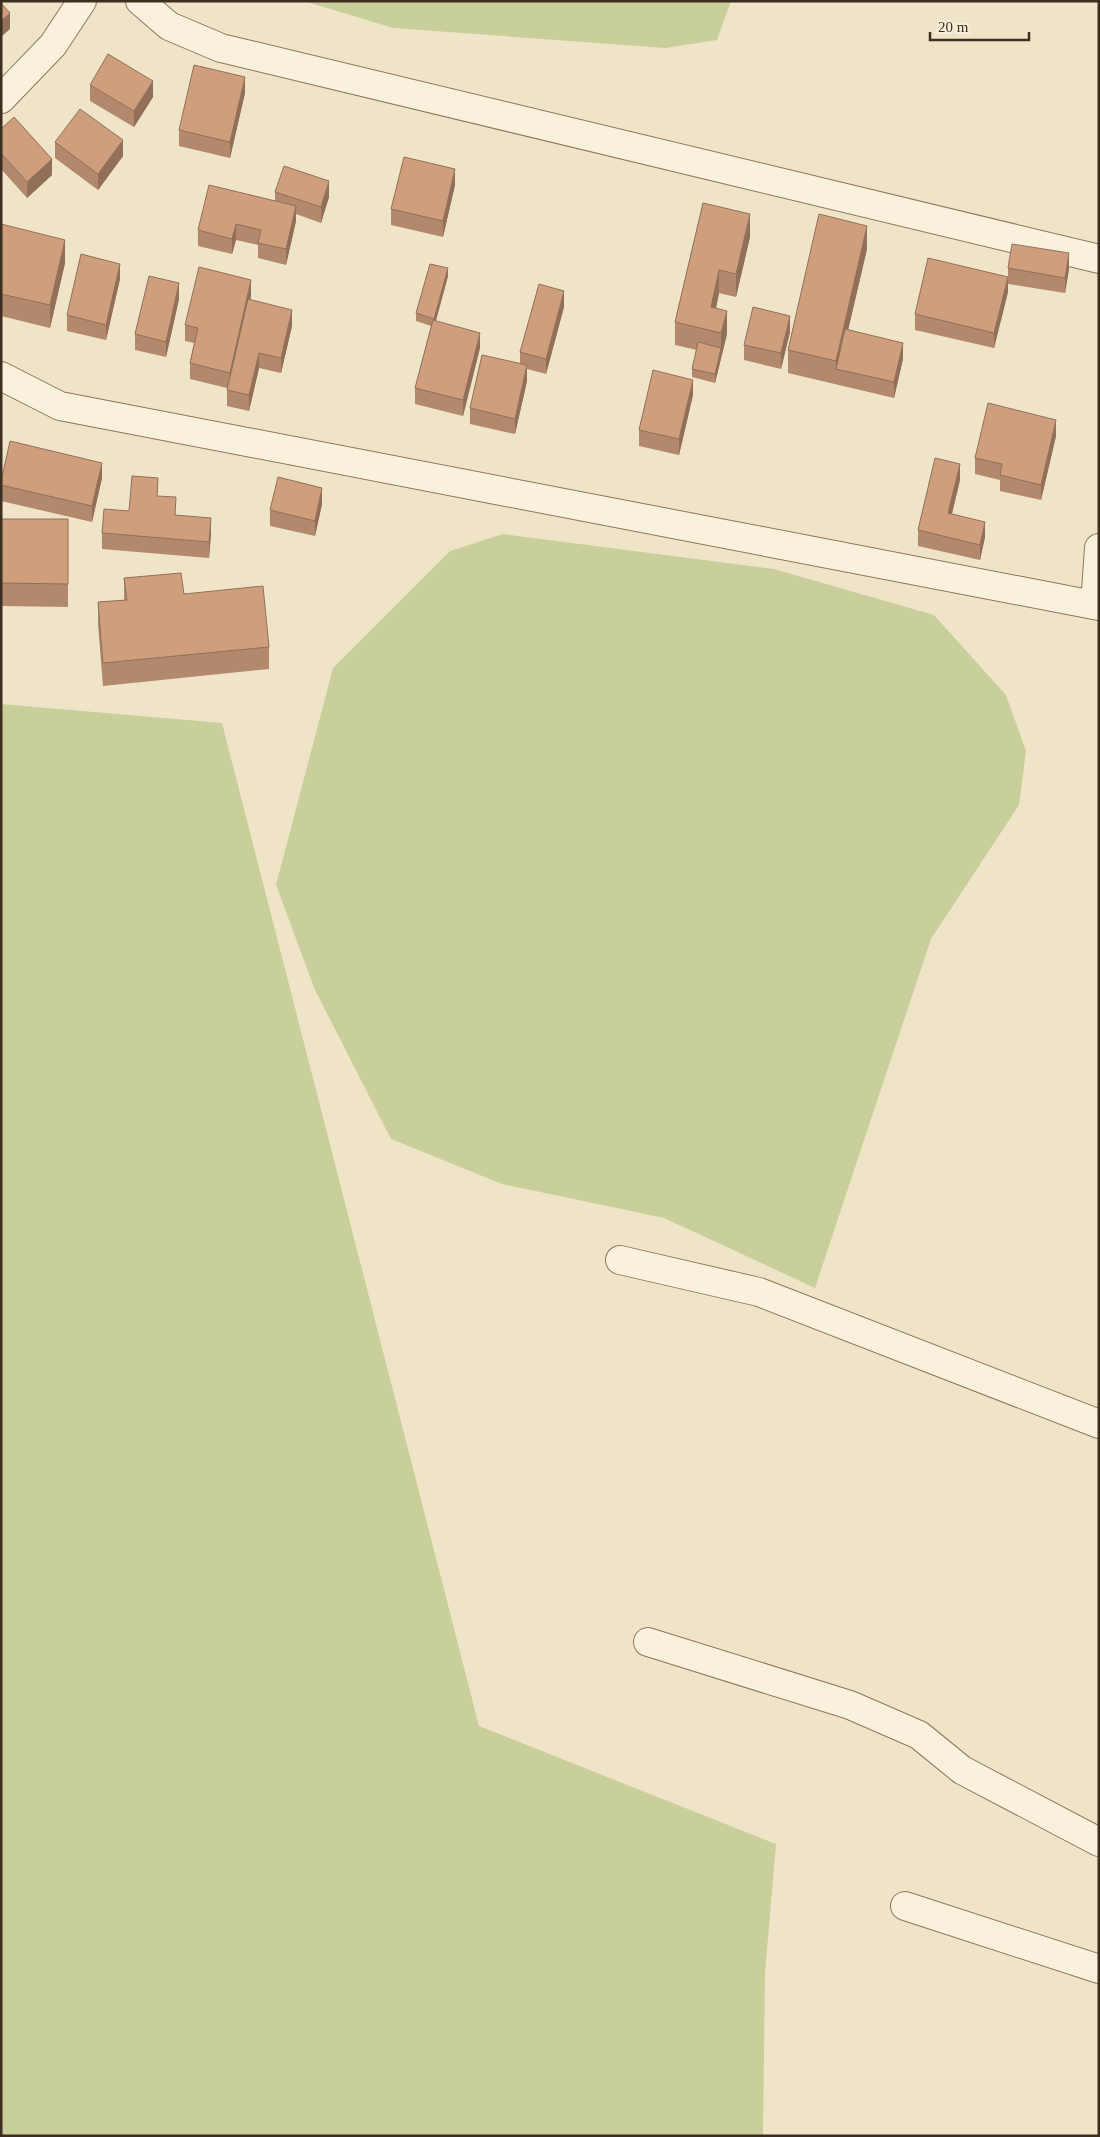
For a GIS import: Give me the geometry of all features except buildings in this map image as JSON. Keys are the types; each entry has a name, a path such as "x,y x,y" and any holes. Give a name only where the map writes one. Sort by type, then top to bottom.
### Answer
{"street":[{"path":"1,99 53,45 82,1"},
{"path":"140,1 169,26 221,48 1099,259"},
{"path":"1,376 60,406 1097,605 1099,548"},
{"path":"620,1260 759,1292 1099,1424"},
{"path":"648,1642 850,1705 919,1735 962,1770 1099,1842"},
{"path":"905,1906 1099,1969"}],"green space":[{"path":"304,1 731,1 717,40 665,48 393,28"},
{"path":"503,534 774,569 934,615 1006,695 1026,751 1019,805 931,939 815,1288 664,1218 502,1184 391,1139 315,990 276,885 333,668 450,551"},
{"path":"1,704 222,723 479,1726 776,1844 765,1973 763,2136 1,2136"}]}
